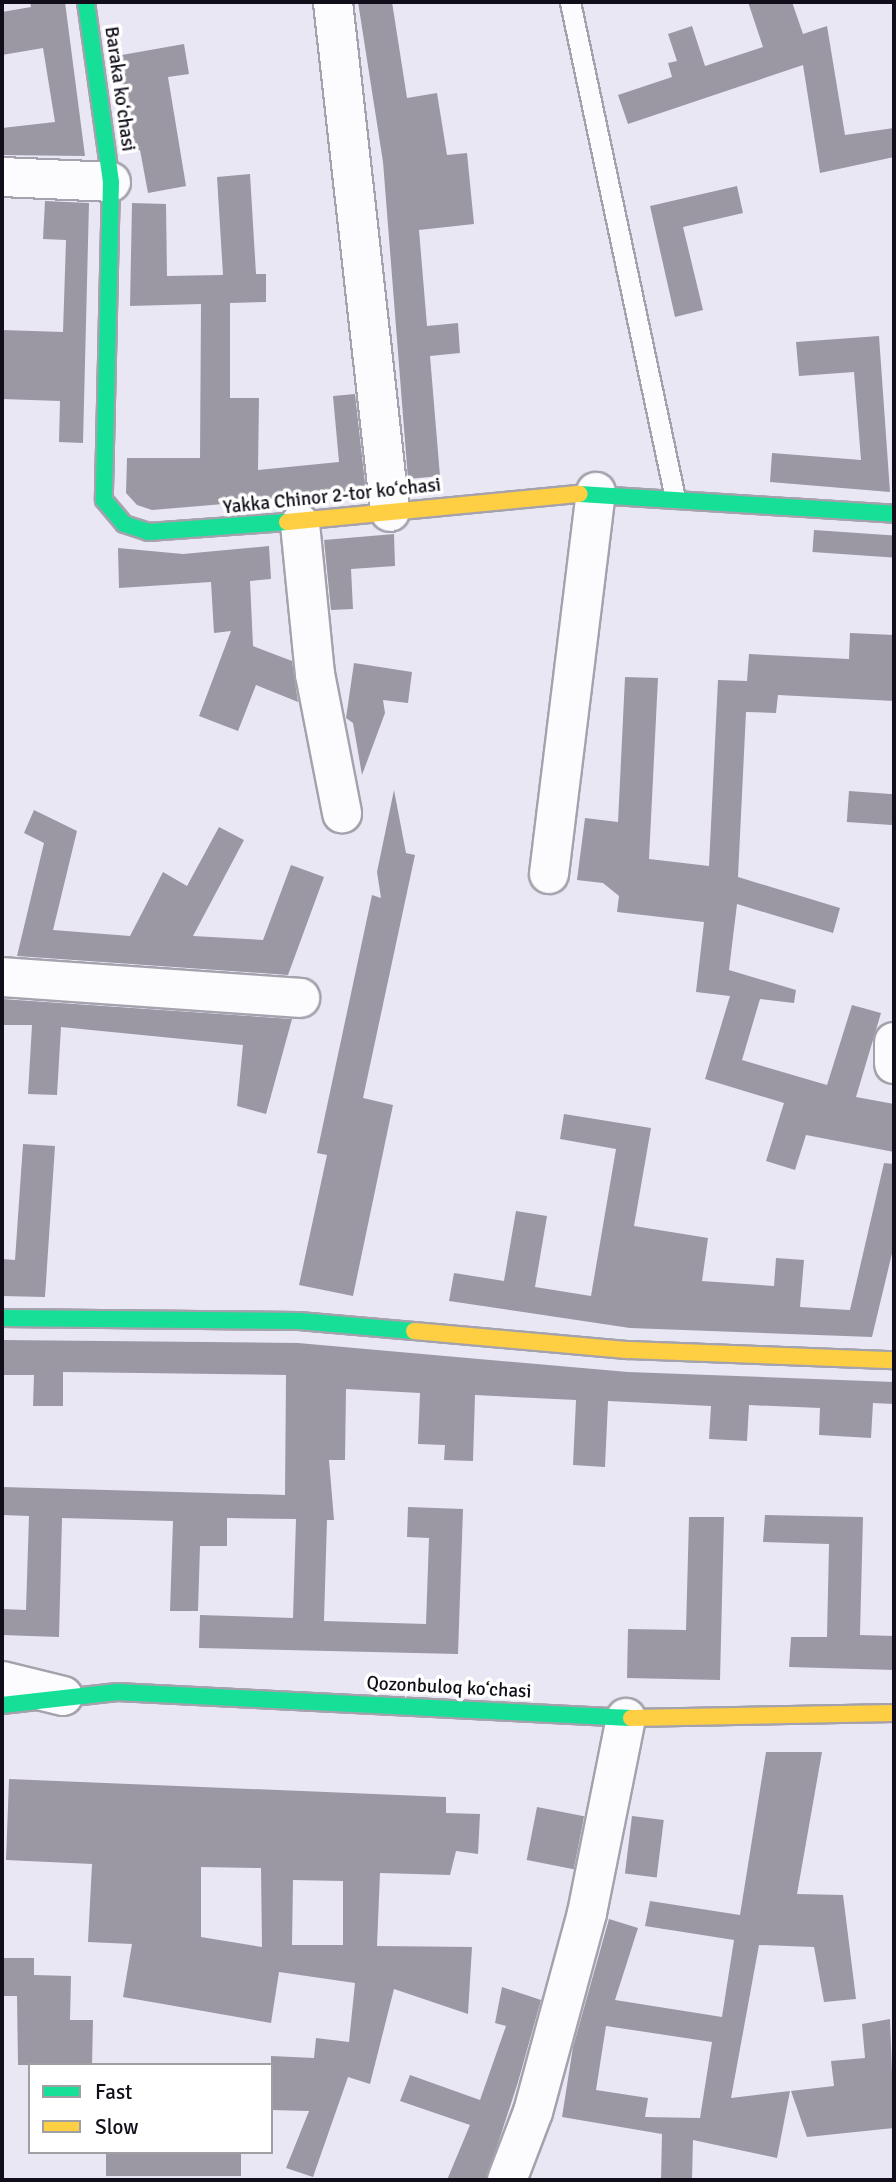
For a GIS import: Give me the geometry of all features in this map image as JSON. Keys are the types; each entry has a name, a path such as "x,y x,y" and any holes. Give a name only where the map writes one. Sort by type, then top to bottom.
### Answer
{"street":[{"name":"Baraka koʻchasi","path":"86,2 111,182"},
{"path":"333,2 390,512"},
{"path":"2,177 111,182"},
{"name":"Yakka Chinor 2-tor koʻchasi","path":"111,182 104,500 124,524 148,532 300,524 390,512 596,492 894,514"},
{"path":"549,874 596,492"},
{"path":"300,524 316,674 342,813"},
{"path":"2,977 300,998"},
{"path":"894,1042 894,1064"},
{"path":"2,1318 299,1321 629,1350 894,1360"},
{"path":"2,1681 63,1696"},
{"name":"Qozonbuloq koʻchasi","path":"2,1705 117,1692 626,1718 894,1713"},
{"path":"507,2180 533,2112 587,1913 626,1718"}],"lane":[{"path":"570,2 675,498"}],"building":[{"path":"30,2 65,2 85,156 2,155 2,128 55,122 43,48 2,55 2,12 31,7"},
{"path":"358,2 392,2 407,98 437,93 447,155 467,153 474,224 419,230 427,326 458,323 460,353 430,356 440,476 408,479 383,162"},
{"path":"748,2 792,2 803,34 827,26 845,135 894,128 894,157 820,173 803,65 628,124 618,95 672,77 668,63 677,61 668,34 692,26 705,66 763,47"},
{"path":"184,44 189,74 168,77 186,186 148,193 140,150 129,151 116,56"},
{"path":"250,174 256,274 266,274 266,302 230,303 230,398 259,398 258,470 339,462 333,396 355,394 366,492 152,510 137,505 126,493 127,458 200,458 201,304 130,306 132,203 166,204 167,276 223,275 217,177"},
{"path":"737,186 743,213 683,227 703,310 675,317 650,206"},
{"path":"45,201 89,203 83,443 59,442 60,401 2,399 2,330 63,332 66,240 43,239"},
{"path":"879,336 890,492 770,482 772,453 861,460 854,372 799,376 796,342"},
{"path":"814,530 894,536 892,558 812,552"},
{"path":"394,534 395,566 351,569 353,609 331,610 324,540"},
{"path":"269,546 271,579 250,581 253,646 292,661 298,702 256,685 238,731 199,716 231,631 214,633 211,582 119,588 118,548 183,554"},
{"path":"850,633 894,635 894,701 778,695 776,713 746,712 738,877 840,908 833,933 737,904 729,970 796,990 794,1003 760,999 742,1060 827,1085 852,1005 881,1013 856,1097 894,1104 894,1152 806,1135 795,1170 766,1161 784,1103 705,1079 730,996 696,992 704,922 617,912 619,896 603,883 577,880 585,818 618,822 625,677 658,678 649,859 709,866 718,680 747,681 749,654 849,659"},
{"path":"354,663 412,672 408,703 383,700 385,713 362,775 353,723 346,718"},
{"path":"394,790 406,853 415,855 363,1098 393,1105 353,1296 299,1285 327,1155 317,1153 372,895 381,898 377,872"},
{"path":"849,791 894,794 892,825 847,822"},
{"path":"34,810 77,831 53,930 130,936 163,872 187,886 219,827 244,840 193,936 263,940 291,865 324,877 288,975 17,956 44,843 24,833"},
{"path":"2,999 292,1019 266,1114 237,1106 243,1045 61,1027 57,1095 28,1094 32,1025 2,1025"},
{"path":"564,1114 651,1128 634,1226 708,1238 702,1281 774,1286 776,1258 804,1260 800,1307 850,1310 884,1163 894,1164 894,1245 872,1337 630,1328 449,1301 454,1273 504,1281 516,1211 547,1216 535,1287 591,1296 616,1149 560,1139"},
{"path":"23,1144 55,1146 45,1297 2,1296 2,1259 15,1260"},
{"path":"2,1340 298,1343 628,1372 894,1382 894,1404 873,1403 871,1438 819,1435 820,1408 749,1405 747,1441 709,1439 711,1406 608,1401 605,1467 573,1465 576,1400 475,1395 473,1461 444,1460 445,1445 418,1444 420,1393 346,1389 345,1460 329,1460 334,1520 327,1520 324,1621 426,1624 429,1538 407,1537 408,1507 463,1509 458,1654 199,1648 200,1615 293,1618 296,1519 227,1518 227,1546 200,1546 198,1611 170,1611 173,1521 62,1518 59,1637 2,1635 2,1609 26,1610 29,1516 2,1515 2,1487 285,1495 286,1375 63,1372 63,1406 33,1406 34,1375 2,1375"},
{"path":"765,1515 863,1517 860,1635 894,1636 894,1670 789,1667 791,1637 827,1637 829,1544 763,1542"},
{"path":"689,1517 724,1517 720,1680 627,1678 628,1629 686,1630"},
{"path":"766,1752 822,1752 797,1894 843,1895 856,1999 824,2002 814,1947 759,1945 731,2098 790,2091 777,2158 693,2140 692,2180 661,2180 662,2134 562,2117 573,2047 609,1919 638,1928 615,2000 722,2017 734,1940 645,1926 650,1901 740,1915","holes":["606,2026 712,2042 700,2118 645,2117 648,2098 596,2090"]},
{"path":"9,1779 446,1797 446,1813 480,1814 478,1854 456,1851 450,1875 380,1873 377,1946 472,1947 468,2014 394,1989 370,2084 348,2077 313,2177 286,2168 309,2111 273,2110 271,2056 314,2058 316,2038 349,2042 355,1983 279,1972 271,2023 123,1997 132,1944 88,1942 92,1864 6,1860","holes":["201,1867 261,1868 262,1947 201,1937","293,1880 343,1881 343,1945 292,1945"]},
{"path":"537,1807 584,1816 574,1869 527,1860"},
{"path":"632,1816 664,1820 657,1877 625,1874"},
{"path":"2,1958 34,1958 34,1975 71,1976 70,2020 93,2020 92,2063 18,2065 17,1996 2,1996"},
{"path":"502,1987 541,2000 518,2082 486,2180 447,2180 470,2125 400,2101 410,2075 480,2100 506,2026 495,2023"},
{"path":"890,2019 894,2128 807,2137 791,2091 834,2086 831,2061 865,2058 862,2024"},
{"path":"106,2154 241,2154 241,2176 106,2176"}],"traffic: fast":[{"path":"86,2 111,182 104,500 124,524 148,532 287,522"},
{"path":"580,494 894,514"},
{"path":"2,1318 299,1321 414,1331"},
{"path":"2,1705 117,1692 631,1718"}],"traffic: slow":[{"path":"287,522 580,494"},
{"path":"414,1331 629,1350 894,1360"},
{"path":"631,1718 894,1713"}]}
